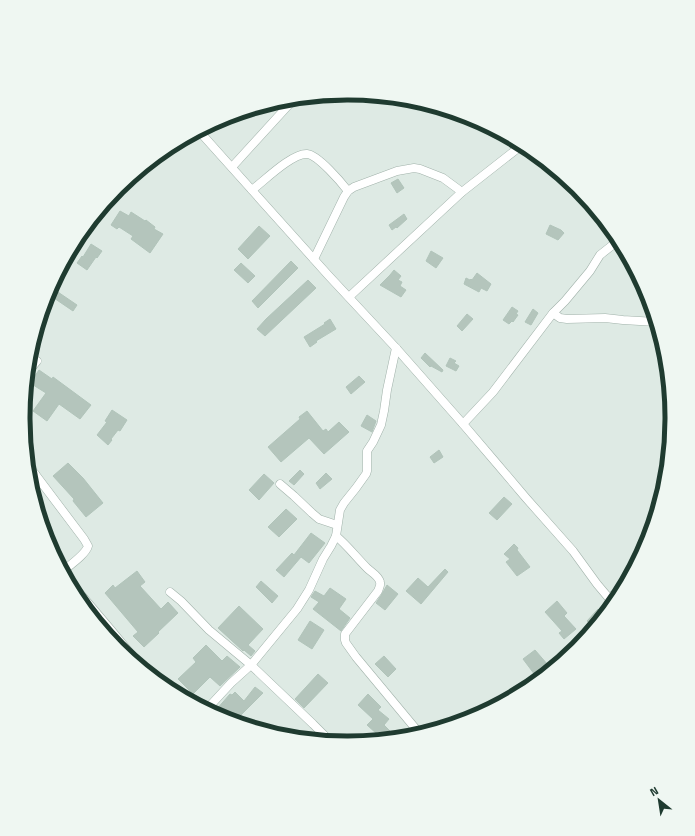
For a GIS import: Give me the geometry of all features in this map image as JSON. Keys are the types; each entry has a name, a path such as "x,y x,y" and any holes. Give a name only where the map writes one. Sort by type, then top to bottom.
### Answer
{"street":[{"path":"232,167 287,107"},
{"path":"203,135 463,424 573,551 608,598"},
{"path":"348,297 462,192 516,149"},
{"path":"252,190 283,165 297,156 305,154 312,156 334,174 348,192"},
{"path":"314,259 341,203 348,192 354,187 397,171 414,168 442,178 462,192"},
{"path":"463,424 493,392 553,313 590,271 600,255 613,244"},
{"path":"553,313 560,318 567,319 605,318 650,322"},
{"path":"211,705 250,665 298,609 309,590 323,559 336,536 340,510 366,474 367,451 381,425 396,348"},
{"path":"37,483 88,546 84,554 68,567"},
{"path":"280,484 319,519 337,525"},
{"path":"336,536 378,578 380,582 378,591 345,634 346,643 415,728"},
{"path":"170,592 209,630 250,665 324,735"}],"building":[{"path":"398,179 404,188 397,193 391,183"},
{"path":"120,211 129,216 131,212 145,221 146,220 155,227 154,229 163,234 150,253 131,239 133,236 119,227 117,229 111,225"},
{"path":"404,214 407,219 397,228 396,227 392,230 389,225"},
{"path":"550,225 564,233 558,240 546,234"},
{"path":"259,226 270,236 248,259 238,249"},
{"path":"91,244 102,251 87,270 77,263 82,256 83,257"},
{"path":"431,251 443,258 436,268 426,261"},
{"path":"291,261 298,268 258,308 252,301"},
{"path":"241,263 255,276 248,283 234,270"},
{"path":"394,270 401,276 398,280 402,282 400,286 406,290 401,297 380,285"},
{"path":"477,273 491,284 487,291 481,288 479,292 464,284 466,278 472,280"},
{"path":"308,280 316,288 265,336 257,329 266,319"},
{"path":"56,291 77,305 73,311 53,298"},
{"path":"512,307 518,311 516,314 518,315 513,322 512,321 509,324 503,320"},
{"path":"533,309 538,313 531,325 525,322"},
{"path":"467,314 473,319 462,331 457,326"},
{"path":"330,319 336,329 316,341 317,342 310,347 304,337 325,324 324,323"},
{"path":"425,353 443,370 442,372 431,366 430,367 421,358"},
{"path":"450,358 456,361 454,363 459,366 456,371 446,366"},
{"path":"39,370 52,379 53,377 91,405 80,419 59,404 47,421 33,411 46,393 32,384 33,379"},
{"path":"359,376 365,382 351,394 346,387"},
{"path":"112,410 127,420 120,431 118,430 111,439 112,440 108,445 97,435 107,422 105,421"},
{"path":"307,411 323,431 326,429 328,432 339,422 349,432 324,454 309,438 281,462 268,447"},
{"path":"367,415 376,421 372,432 361,426"},
{"path":"439,450 443,457 434,463 430,457"},
{"path":"68,463 83,478 103,503 86,517 73,501 74,499 53,476"},
{"path":"300,470 304,474 294,485 289,481"},
{"path":"326,473 332,479 320,489 316,483"},
{"path":"264,474 274,483 259,500 249,490"},
{"path":"504,497 512,504 497,520 489,513"},
{"path":"286,509 297,519 279,537 268,527"},
{"path":"311,533 325,543 309,563 301,557 284,577 276,570 292,553 294,555"},
{"path":"514,544 530,567 517,576 506,562 510,559 504,554"},
{"path":"445,569 448,572 421,604 406,591 418,578 428,587"},
{"path":"137,571 145,582 140,586 161,609 168,602 178,613 144,647 133,636 138,632 105,593 113,585 115,588"},
{"path":"261,581 278,596 272,603 256,587"},
{"path":"387,585 398,594 385,610 376,603"},
{"path":"330,588 346,599 339,609 350,618 341,631 313,609 319,602 311,597 315,591 324,596"},
{"path":"557,601 567,613 564,616 576,629 564,639 559,633 562,631 545,612"},
{"path":"239,606 263,629 248,645 255,651 251,656 244,650 243,651 218,628"},
{"path":"598,609 599,610 589,623 587,621"},
{"path":"310,621 324,630 312,649 298,640"},
{"path":"206,645 222,661 227,656 240,667 220,686 210,677 193,694 178,679 196,662 193,658"},
{"path":"535,650 548,665 535,674 523,659"},
{"path":"384,656 396,669 388,677 375,664"},
{"path":"318,674 328,683 304,708 295,699"},
{"path":"255,687 263,693 239,717 225,709 224,710 218,708 230,694 232,695 235,692 244,701"},
{"path":"368,694 381,707 378,710 389,719 384,725 392,732 377,734 367,725 373,719 358,705"}]}
